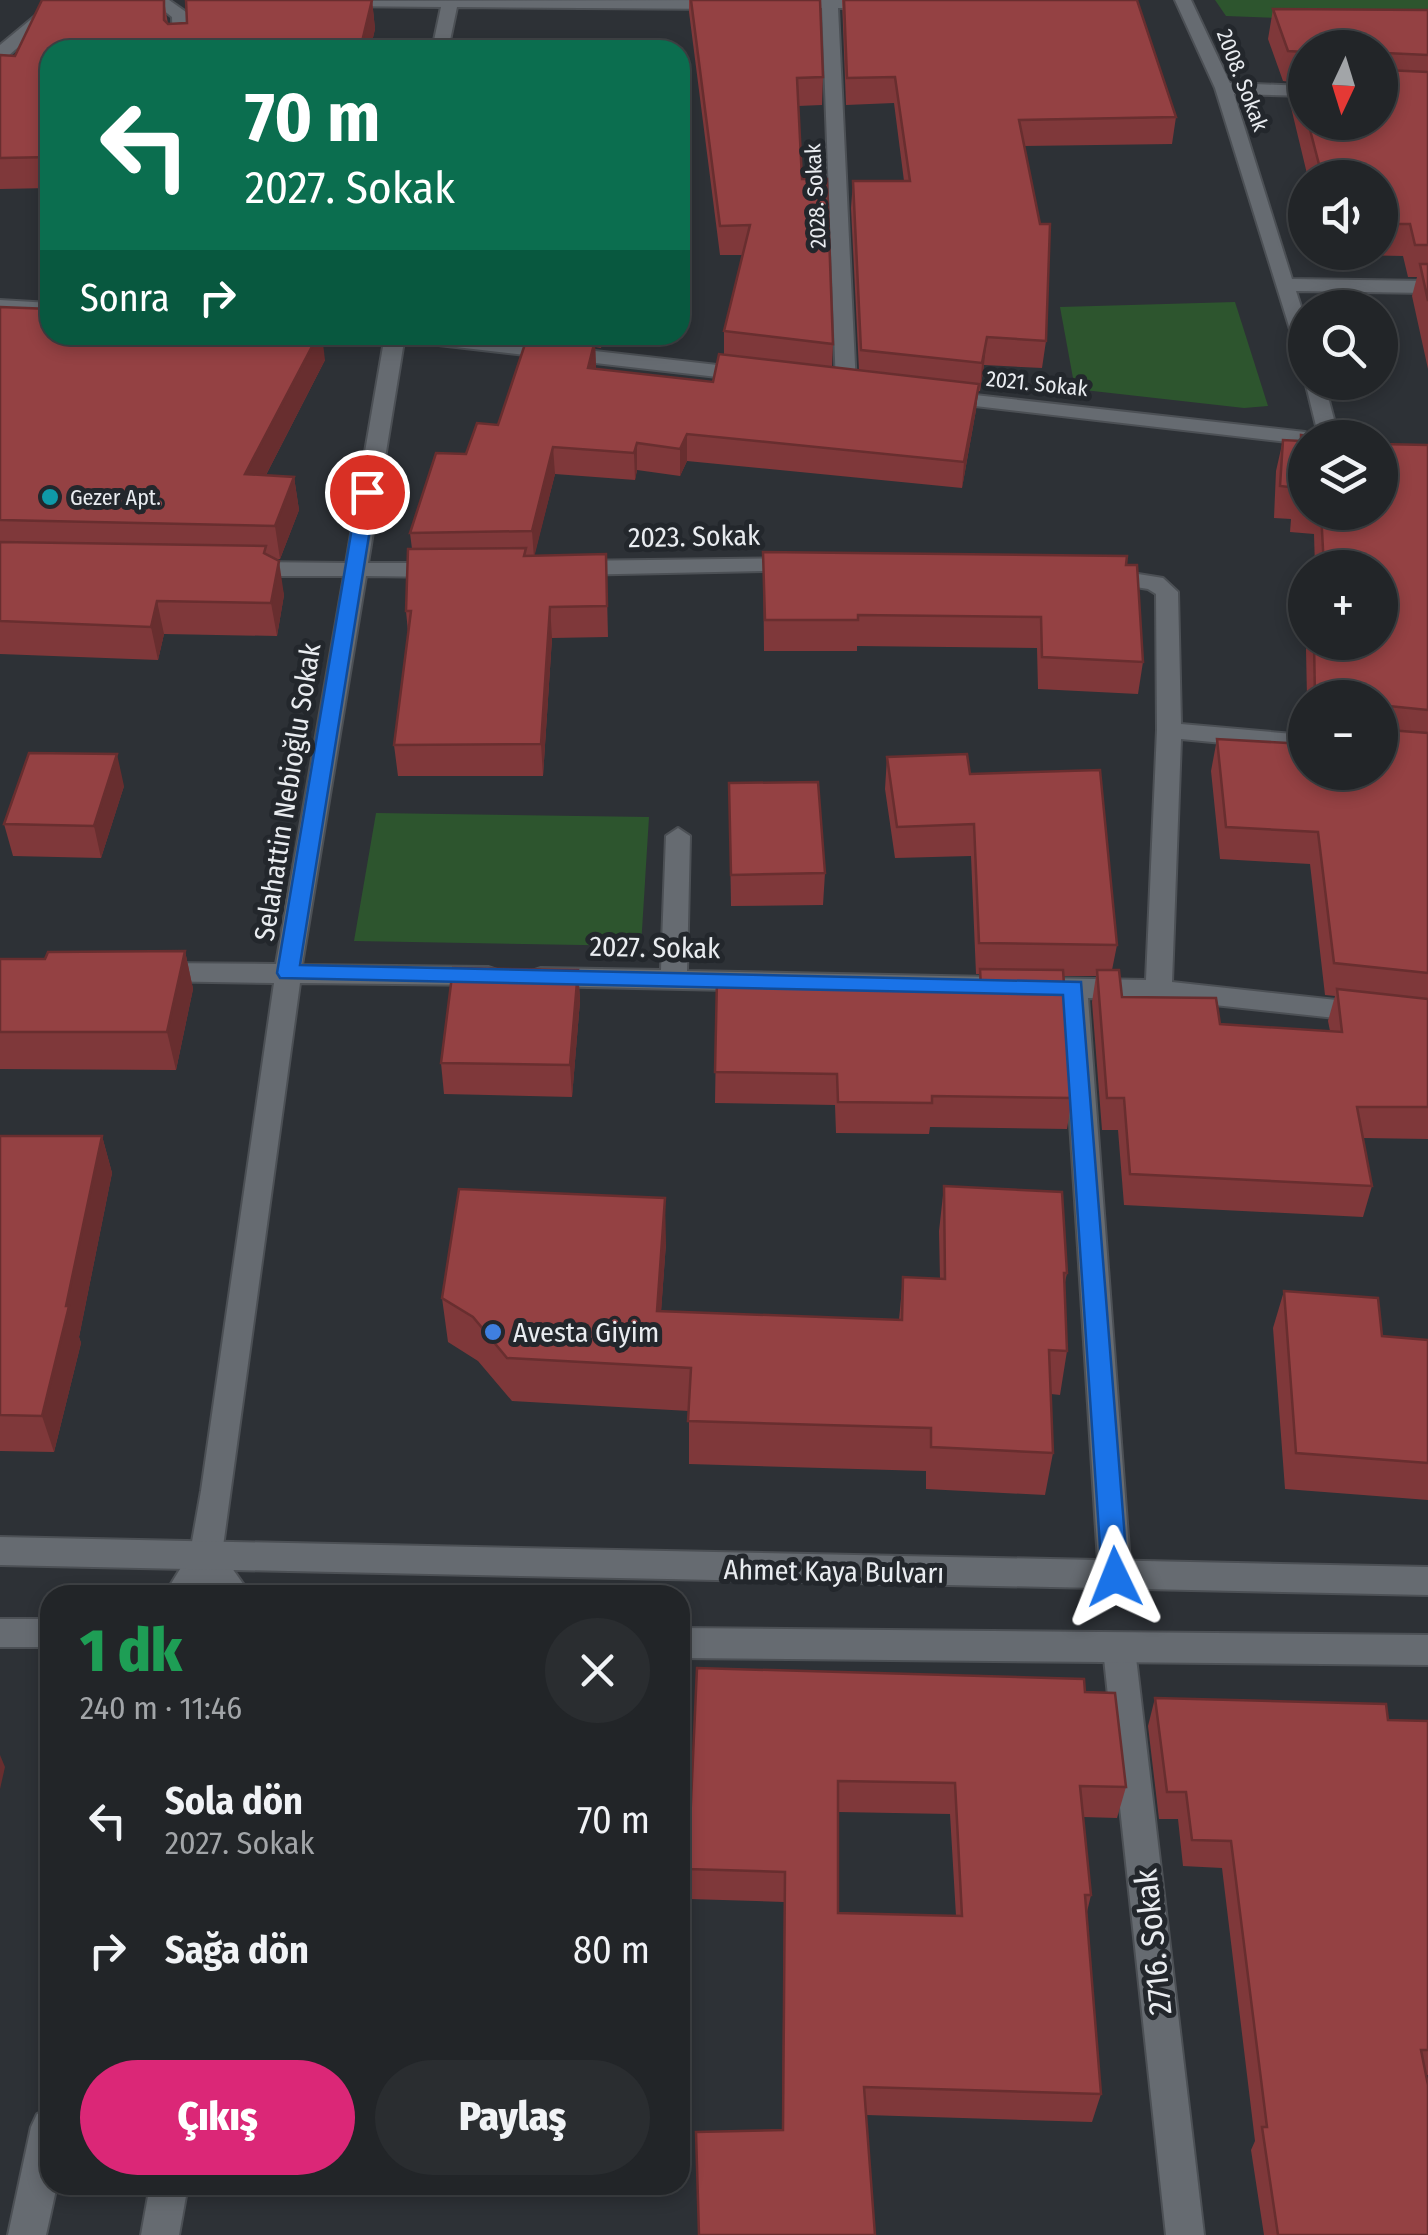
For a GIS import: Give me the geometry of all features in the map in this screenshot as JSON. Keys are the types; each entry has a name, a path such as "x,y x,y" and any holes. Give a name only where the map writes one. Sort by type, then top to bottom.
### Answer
{"street":[{"path":"1,53 41,19 106,0"},
{"path":"158,0 180,16 181,40"},
{"name":"2008. Sokak","path":"1183,0 1224,88 1288,292"},
{"path":"313,1 753,4"},
{"path":"442,40 448,1"},
{"path":"772,4 904,2"},
{"name":"2028. Sokak","path":"830,4 846,386"},
{"path":"1224,88 1288,90"},
{"path":"1286,285 1428,287"},
{"path":"0,306 40,308"},
{"name":"Selahattin Nebioğlu Sokak","path":"204,1557 288,973 393,345"},
{"path":"492,345 770,377"},
{"name":"2021. Sokak","path":"923,395 1288,436"},
{"name":"2023. Sokak","path":"552,568 831,564"},
{"path":"216,568 473,569"},
{"path":"1078,573 1155,582 1167,592 1169,730 1159,990"},
{"path":"1169,730 1288,741"},
{"path":"674,980 678,836"},
{"name":"2027. Sokak","path":"115,972 1159,990 1428,1018"},
{"path":"1074,988 1115,1577"},
{"name":"Ahmet Kaya Bulvarı","path":"0,1551 1428,1581"},
{"path":"186,1585 204,1557 227,1585"},
{"path":"0,1633 40,1633"},
{"path":"690,1643 1428,1650"},
{"name":"2716. Sokak","path":"1120,1649 1185,2235"},
{"path":"27,2235 40,2174"},
{"path":"160,2235 168,2195"}],"green space":[{"path":"1215,0 1428,0 1428,24 1226,16"},
{"path":"1235,302 1268,406 1244,408 1075,389 1060,307"},
{"path":"376,813 649,817 641,946 354,941"}],"building":[{"path":"42,0 164,0 164,20 168,24 187,23 186,0 372,0 362,40 40,40 40,157 0,158 0,55 15,56"},
{"path":"691,0 820,0 823,77 797,78 802,179 827,179 833,344 724,331 750,225 720,226"},
{"path":"844,0 1137,0 1176,117 1019,120 1040,224 1050,224 1046,341 987,337 982,363 861,350 853,181 910,181 895,77 847,78"},
{"path":"1273,9 1428,10 1428,55 1398,54 1398,30 1288,30 1288,51"},
{"path":"1398,71 1428,72 1428,245 1415,245 1410,224 1398,224 1398,160 1318,160 1313,140 1398,140"},
{"path":"1420,264 1428,264 1428,301"},
{"path":"0,307 40,309 40,345 313,345 245,474 294,477 275,526 0,520"},
{"path":"525,345 594,345 588,368 713,382 719,354 979,384 964,462 687,434 680,449 637,443 634,453 553,447 532,531 410,533 436,453 466,454 477,423 498,425"},
{"path":"1283,440 1288,440 1288,487 1280,486"},
{"path":"1398,444 1428,445 1428,710 1398,707 1398,680 1315,680 1314,660 1398,660 1398,550 1323,550 1322,530 1398,530"},
{"path":"0,542 266,546 264,553 279,561 271,603 157,601 151,627 0,621"},
{"path":"526,548 524,556 606,554 607,606 550,607 541,744 394,745 411,611 406,611 408,549"},
{"path":"763,552 1127,556 1126,565 1137,565 1143,662 1042,657 1041,617 858,615 858,620 765,620"},
{"path":"1398,731 1428,733 1428,973 1334,963 1318,832 1226,827 1217,739 1288,743 1288,790 1398,790"},
{"path":"29,753 117,754 94,826 4,824"},
{"path":"967,754 970,774 1100,770 1117,945 979,943 974,824 897,827 887,757"},
{"path":"818,782 825,873 731,875 729,783"},
{"path":"185,951 167,1032 0,1032 0,959 45,959 48,952"},
{"path":"453,968 578,970 570,1065 441,1063"},
{"path":"980,969 1063,970 1072,1098 932,1096 932,1103 838,1102 837,1074 715,1072 717,979 981,988"},
{"path":"1097,970 1119,970 1122,997 1216,998 1220,1024 1342,1032 1337,989 1428,999 1428,1107 1357,1107 1372,1186 1130,1174 1124,1098 1107,1098"},
{"path":"0,1136 102,1136 69,1306 42,1416 0,1415"},
{"path":"944,1186 1062,1192 1067,1351 1049,1350 1053,1453 931,1447 931,1428 688,1421 691,1368 507,1358 473,1317 442,1298 459,1189 665,1198 657,1311 902,1320 903,1277 945,1279"},
{"path":"1284,1291 1378,1298 1382,1336 1428,1340 1428,1463 1296,1453"},
{"path":"697,1668 1084,1679 1085,1692 1115,1693 1126,1787 1080,1786 1091,1895 1085,1895 1101,2094 864,2087 875,2235 699,2235 696,2132 783,2130 785,1872 690,1869","holes":["838,1781 955,1783 962,1916 838,1913"]},
{"path":"1155,1698 1386,1704 1388,1720 1428,1721 1428,2050 1421,2050 1428,2085 1428,2235 1278,2235 1262,2127 1267,2127 1231,1841 1192,1840 1186,1792 1167,1792"}],"place":[{"name":"Gezer Apt.","path":"50,497"},
{"name":"Avesta Giyim","path":"493,1332"}],"route":[{"path":"367,492 288,973 1074,988 1115,1577"}]}
